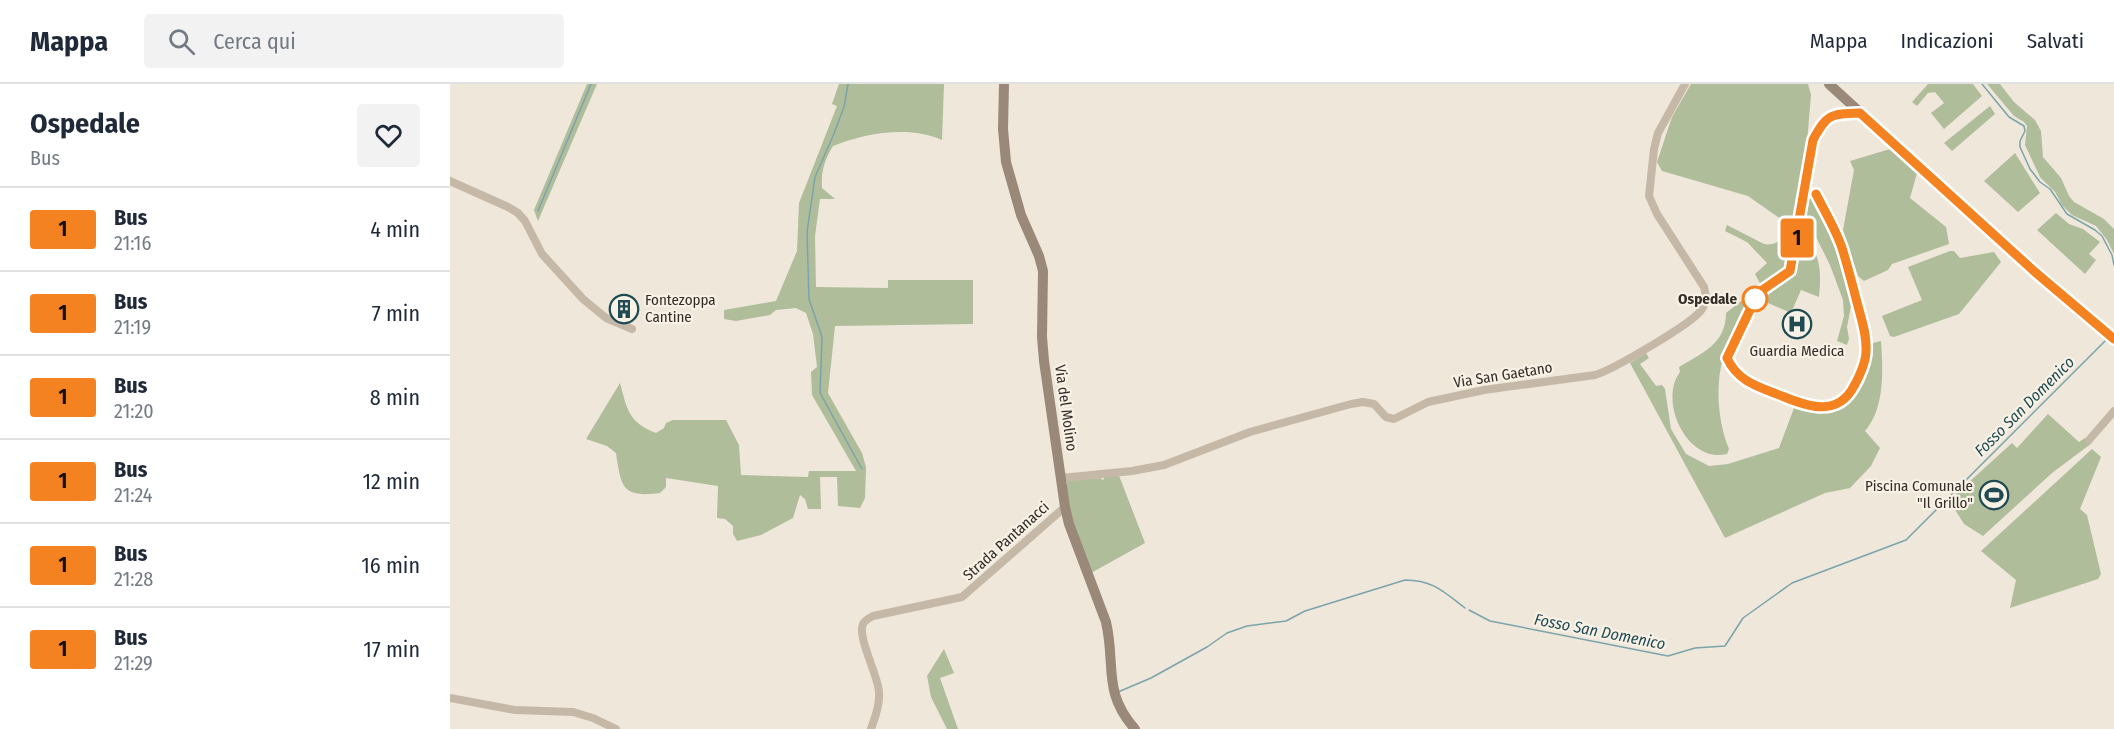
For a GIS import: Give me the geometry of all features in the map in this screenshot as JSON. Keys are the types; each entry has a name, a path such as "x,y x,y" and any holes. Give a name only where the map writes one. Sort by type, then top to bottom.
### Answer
{"street":[{"name":"Via del Molino","path":"1004,84 1003,129 1006,162 1021,215 1043,271 1043,349 1065,507 1110,637 1110,676 1116,699 1122,712 1135,729"},
{"name":"Via San Gaetano","path":"1061,478 1164,465 1250,432 1351,404 1363,402 1374,404 1386,417 1394,419 1428,402 1491,389 1595,375 1609,371 1664,337 1699,313 1704,306 1706,296 1704,287 1657,214 1650,196 1653,157 1658,133 1685,84"},
{"path":"1829,84 2035,272 2111,337"},
{"path":"450,181 518,213 525,221 538,248 583,299 606,318 632,329"},
{"path":"2089,440 2114,411"},
{"name":"Strada Pantanacci","path":"871,729 878,710 879,692 861,630 864,622 873,616 962,597 1065,507"},
{"path":"450,698 515,710 573,712 616,729"}],"green space":[{"path":"587,84 597,84 538,221 534,210"},
{"path":"839,84 944,84 942,140 916,133 887,132 859,137 833,146 824,167 822,188 835,199 820,199 815,236 816,287 888,288 888,280 973,280 973,324 835,326 828,393 862,453 866,467 865,498 860,508 838,506 837,477 820,477 821,509 808,509 805,499 800,495 793,518 761,535 737,541 733,534 733,526 725,519 717,518 718,486 666,478 666,487 660,493 631,492 622,482 616,453 607,446 586,439 620,383 630,414 640,424 656,433 664,428 666,423 673,420 726,420 739,445 741,475 808,477 809,471 856,471 812,395 811,372 817,367 813,334 806,313 796,308 776,310 770,315 736,321 724,319 724,310 776,301 797,251 799,203 837,106 832,104"},
{"path":"1691,84 1808,84 1811,95 1807,142 1785,269 1761,285 1755,274 1767,263 1747,242 1725,231 1727,225 1764,244 1769,244 1778,241 1783,235 1782,220 1748,196 1662,171 1657,162 1672,117"},
{"path":"1928,84 1973,84 1982,96 1944,129 1931,113 1944,103 1935,92 1928,93 1917,106 1912,102"},
{"path":"1987,84 2000,84 2014,102 2035,120 2041,131 2043,157 2061,178 2069,196 2074,202 2104,219 2114,229 2114,254 2096,226 2072,215 2062,205 2055,192 2040,177 2025,145 2027,126 2014,116"},
{"path":"1990,106 1995,114 1952,151 1944,143"},
{"path":"1890,149 1917,173 1910,198 1946,227 1949,244 1892,264 1888,270 1864,281 1858,276 1843,230 1854,170 1850,161"},
{"path":"2015,153 2040,193 2018,212 1984,181"},
{"path":"1809,192 1836,246 1851,292 1847,345 1837,341 1844,316 1843,300 1830,265 1805,215"},
{"path":"2056,213 2069,224 2083,229 2100,242 2089,254 2096,260 2085,274 2037,230"},
{"path":"1801,231 1805,231 1818,262 1819,297 1801,290 1791,313 1768,303 1765,297 1794,276"},
{"path":"1954,251 1960,258 1994,252 2001,262 1959,314 1894,337 1890,336 1882,316 1922,300 1908,267"},
{"path":"1750,294 1728,342 1719,380 1722,428 1729,449 1727,454 1713,455 1700,449 1689,440 1680,428 1672,398 1674,384 1680,372 1679,367 1704,352 1717,340 1725,324 1726,313"},
{"path":"1881,341 1882,376 1879,400 1872,422 1865,431 1880,448 1871,466 1850,488 1825,493 1725,538 1630,363 1646,353 1649,358 1640,364 1656,386 1662,385 1665,389 1671,429 1686,454 1709,466 1728,464 1779,448 1794,408 1812,413 1841,408 1861,389 1867,376 1873,343"},
{"path":"2048,414 2079,442 2085,438 2092,443 2052,473 1983,536 1964,524 1954,508 1956,494 2012,443 2017,448"},
{"path":"2092,449 2101,457 2080,509 2087,515 2101,574 2098,579 2010,608 2016,580 1981,551"},
{"path":"1118,473 1145,543 1091,573 1071,514 1067,480 1101,478 1102,480 1103,475"},
{"path":"944,649 954,673 940,678 958,729 947,729 931,697 927,676"}],"waterway":[{"path":"538,211 591,84"},
{"path":"848,84 844,107 815,177 807,232 809,299 822,337 820,393 862,469"},
{"path":"1982,84 2009,117 2024,126 2025,131 2020,147 2030,169 2040,182 2050,189 2067,214 2102,236 2112,255 2114,265"},
{"name":"Fosso San Domenico","path":"1469,610 1490,621 1668,656 1695,648 1725,646 1743,618 1792,583 1906,540 2106,340"},
{"name":"Fosso San Domenico","path":"1118,692 1151,678 1207,647 1227,633 1247,626 1286,621 1305,611 1405,580 1431,585 1465,608"}],"bus line":[{"name":"1","path":"1816,194 1841,247 1864,333 1866,353 1861,373 1852,391 1844,399 1822,407 1808,406 1758,386 1737,375 1727,358 1758,293 1790,271 1813,140 1823,121 1828,117 1843,113 1860,113 2035,272 2114,339"}],"place":[{"name":"Ospedale","path":"1755,299"},
{"name":"Fontezoppa Cantine","path":"624,309"},
{"name":"Guardia Medica","path":"1797,324"},
{"name":"Piscina Comunale \"Il Grillo\"","path":"1994,495"}]}
